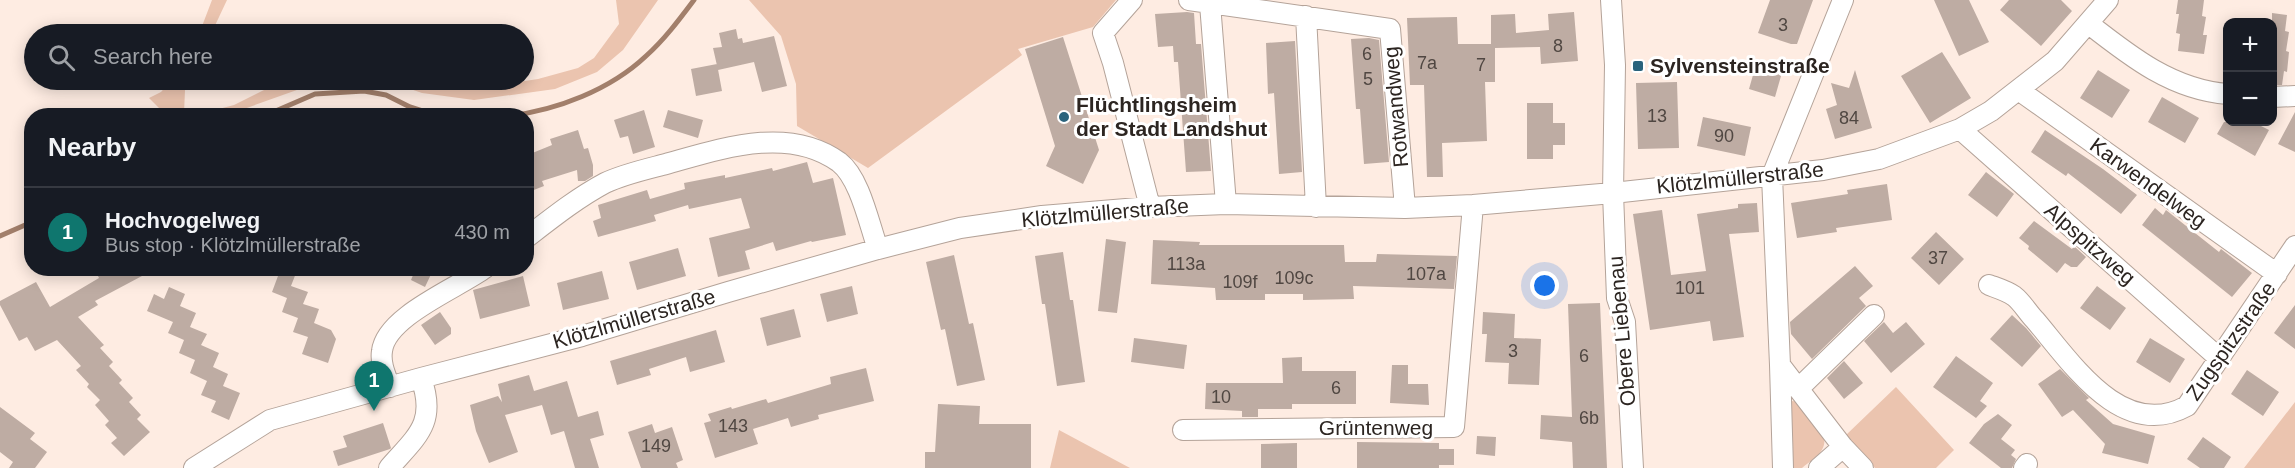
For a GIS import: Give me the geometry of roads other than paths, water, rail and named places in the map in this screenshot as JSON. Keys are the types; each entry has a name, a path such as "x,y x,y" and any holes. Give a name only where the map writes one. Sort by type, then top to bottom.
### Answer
{"street":[{"path":"1132,0 1103,33 1113,63 1150,207"},
{"name":"Rotwandweg","path":"1190,0 1390,29 1405,208"},
{"path":"1611,0 1615,65 1613,193"},
{"path":"1783,468 1772,176 1843,0"},
{"name":"Klötzlmüllerstraße","path":"194,468 270,420 582,336 878,249 960,228 1042,216 1150,207 1226,204 1405,208 1473,205 1772,176 1823,170 1879,159 1960,129 2020,91 2055,61 2108,0"},
{"path":"1210,3 1226,204"},
{"path":"1306,16 1316,207"},
{"path":"2089,24 2135,60 2177,83 2223,93"},
{"name":"Karwendelweg","path":"2020,91 2277,274"},
{"path":"2277,97 2295,96"},
{"name":"Alpspitzweg","path":"1960,129 2220,359"},
{"path":"534,232 566,208 608,182 718,149 780,142 800,145 821,152 840,163 851,177 878,249"},
{"name":"Obere Liebenau","path":"1613,193 1617,298 1625,322 1632,468"},
{"name":"Grüntenweg","path":"1183,430 1454,428 1473,205"},
{"name":"Zugspitzstraße","path":"1989,285 2014,297 2095,389 2123,410 2154,415 2172,414 2187,406 2295,246"},
{"path":"390,387 382,366 381,350 386,338 399,321 464,276"},
{"path":"1798,389 1874,315"},
{"path":"1780,365 1843,447 1863,468"},
{"path":"389,468 419,433 427,413 428,397 421,378"},
{"path":"1819,468 1843,447"}],"waterway":[{"path":"534,112 582,96 632,68 653,50 694,0"},
{"path":"283,108 315,94 364,91 386,95 413,108"},
{"path":"0,236 24,226"}],"place":[{"name":"Sylvensteinstraße","path":"1638,66"},
{"name":"Flüchtlingsheim der Stadt Landshut","path":"1064,117"},
{"name":"Hochvogelweg","path":"374,411"}]}
